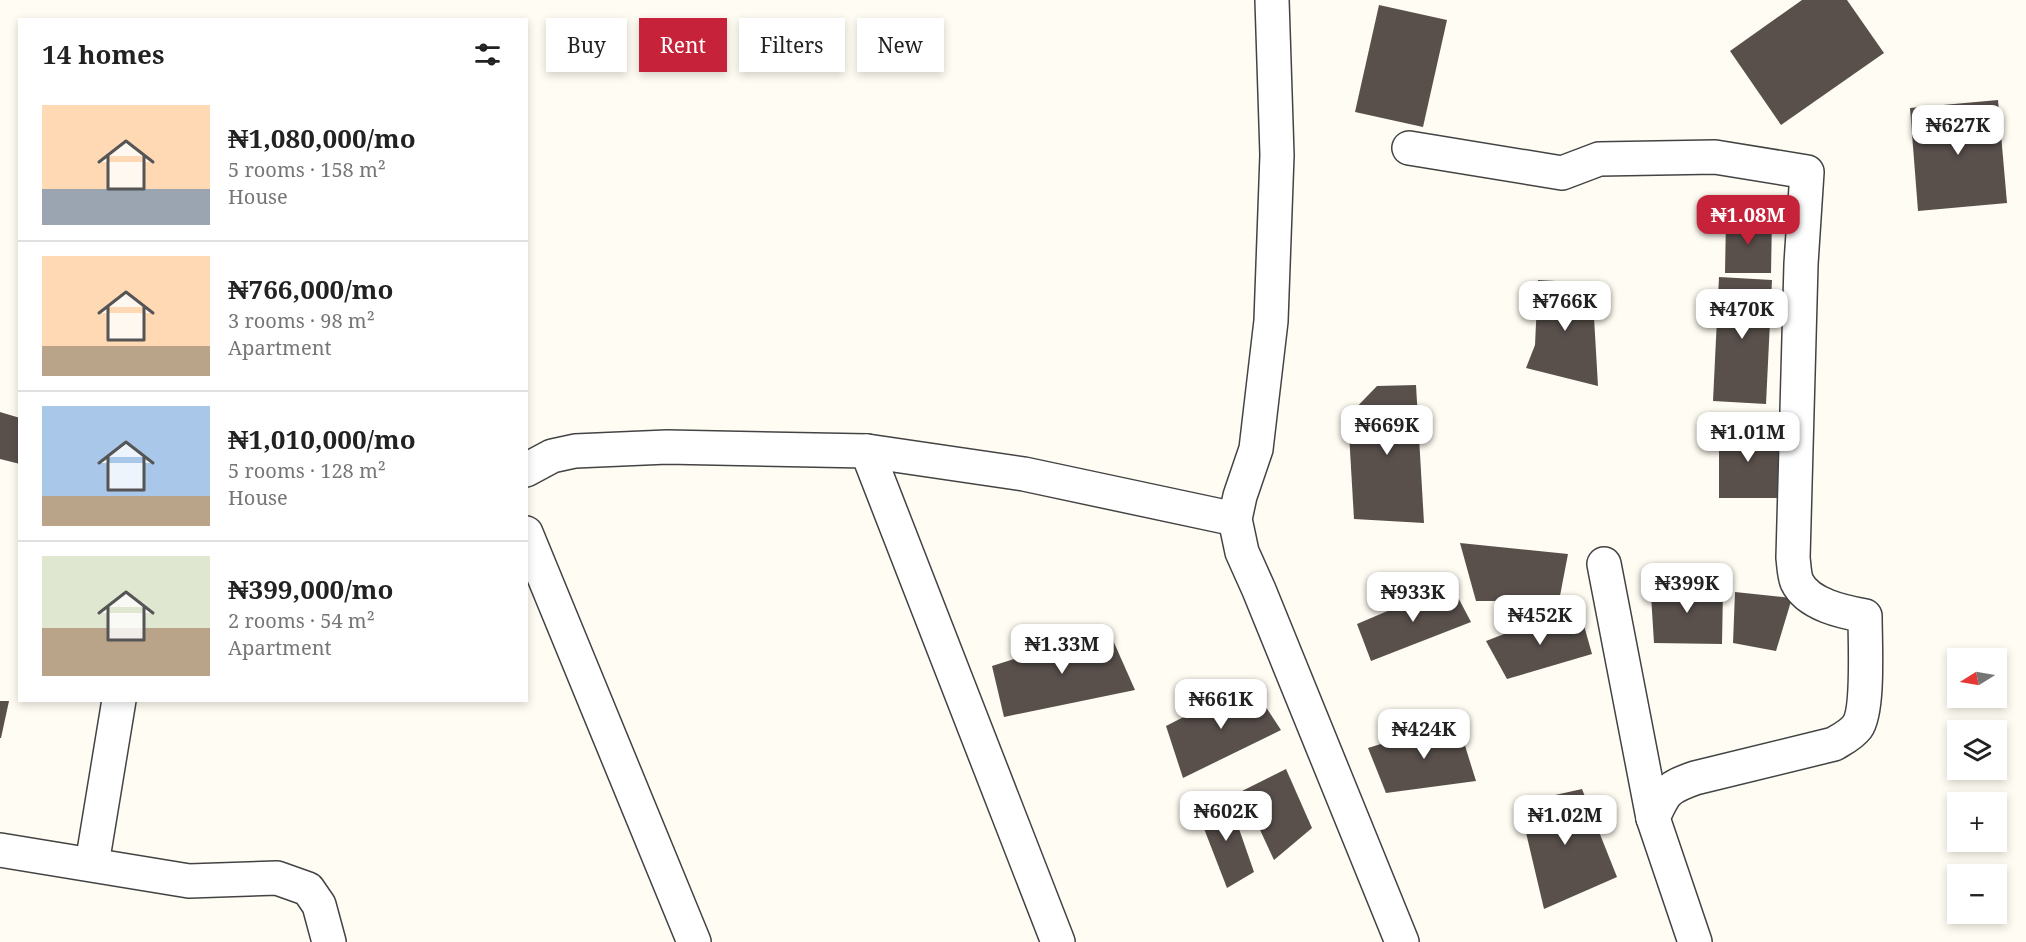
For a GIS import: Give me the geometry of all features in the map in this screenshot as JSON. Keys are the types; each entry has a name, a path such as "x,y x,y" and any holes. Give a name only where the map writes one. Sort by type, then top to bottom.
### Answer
{"street":[{"path":"1272,0 1277,155 1271,321 1256,449 1240,496 1235,519 1242,552 1402,942"},
{"path":"1409,148 1562,173 1599,159 1715,157 1807,172 1801,264 1793,558 1797,582 1807,594 1831,608 1865,616 1863,710 1858,726 1834,744 1748,764 1674,785 1662,797 1653,818"},
{"path":"528,469 552,456 575,451 667,447 867,451 1024,474 1235,519"},
{"path":"867,451 1058,942"},
{"path":"528,538 694,942"},
{"path":"1604,564 1653,818 1695,942"},
{"path":"92,864 119,702"},
{"path":"0,850 189,881 277,878 308,889 319,905 329,942"}],"building":[{"path":"1802,0 1847,0 1884,53 1781,125 1730,51"},
{"path":"1379,5 1447,20 1423,127 1355,112"},
{"path":"1998,100 2007,203 1918,211 1910,108"},
{"path":"1726,218 1772,218 1771,273 1725,273"},
{"path":"1719,277 1772,280 1766,404 1713,401"},
{"path":"1538,280 1592,283 1598,386 1526,368 1535,345"},
{"path":"1416,385 1424,523 1354,519 1348,416 1377,386"},
{"path":"0,412 18,417 18,464 0,459"},
{"path":"1719,427 1778,427 1778,498 1719,498"},
{"path":"1460,543 1568,554 1559,601 1476,601"},
{"path":"1674,579 1723,590 1722,644 1654,643 1651,595"},
{"path":"1451,584 1471,622 1371,661 1357,624"},
{"path":"1735,592 1792,598 1776,651 1733,643"},
{"path":"1556,614 1583,622 1592,654 1507,679 1486,641"},
{"path":"1108,629 1135,690 1004,717 992,666"},
{"path":"1250,683 1281,730 1183,778 1166,726"},
{"path":"0,701 9,701 1,738 0,738"},
{"path":"1457,720 1476,781 1386,793 1368,748"},
{"path":"1286,769 1312,828 1274,860 1242,791"},
{"path":"1582,789 1617,877 1544,909 1519,803"},
{"path":"1229,800 1254,872 1227,888 1196,808"}]}
